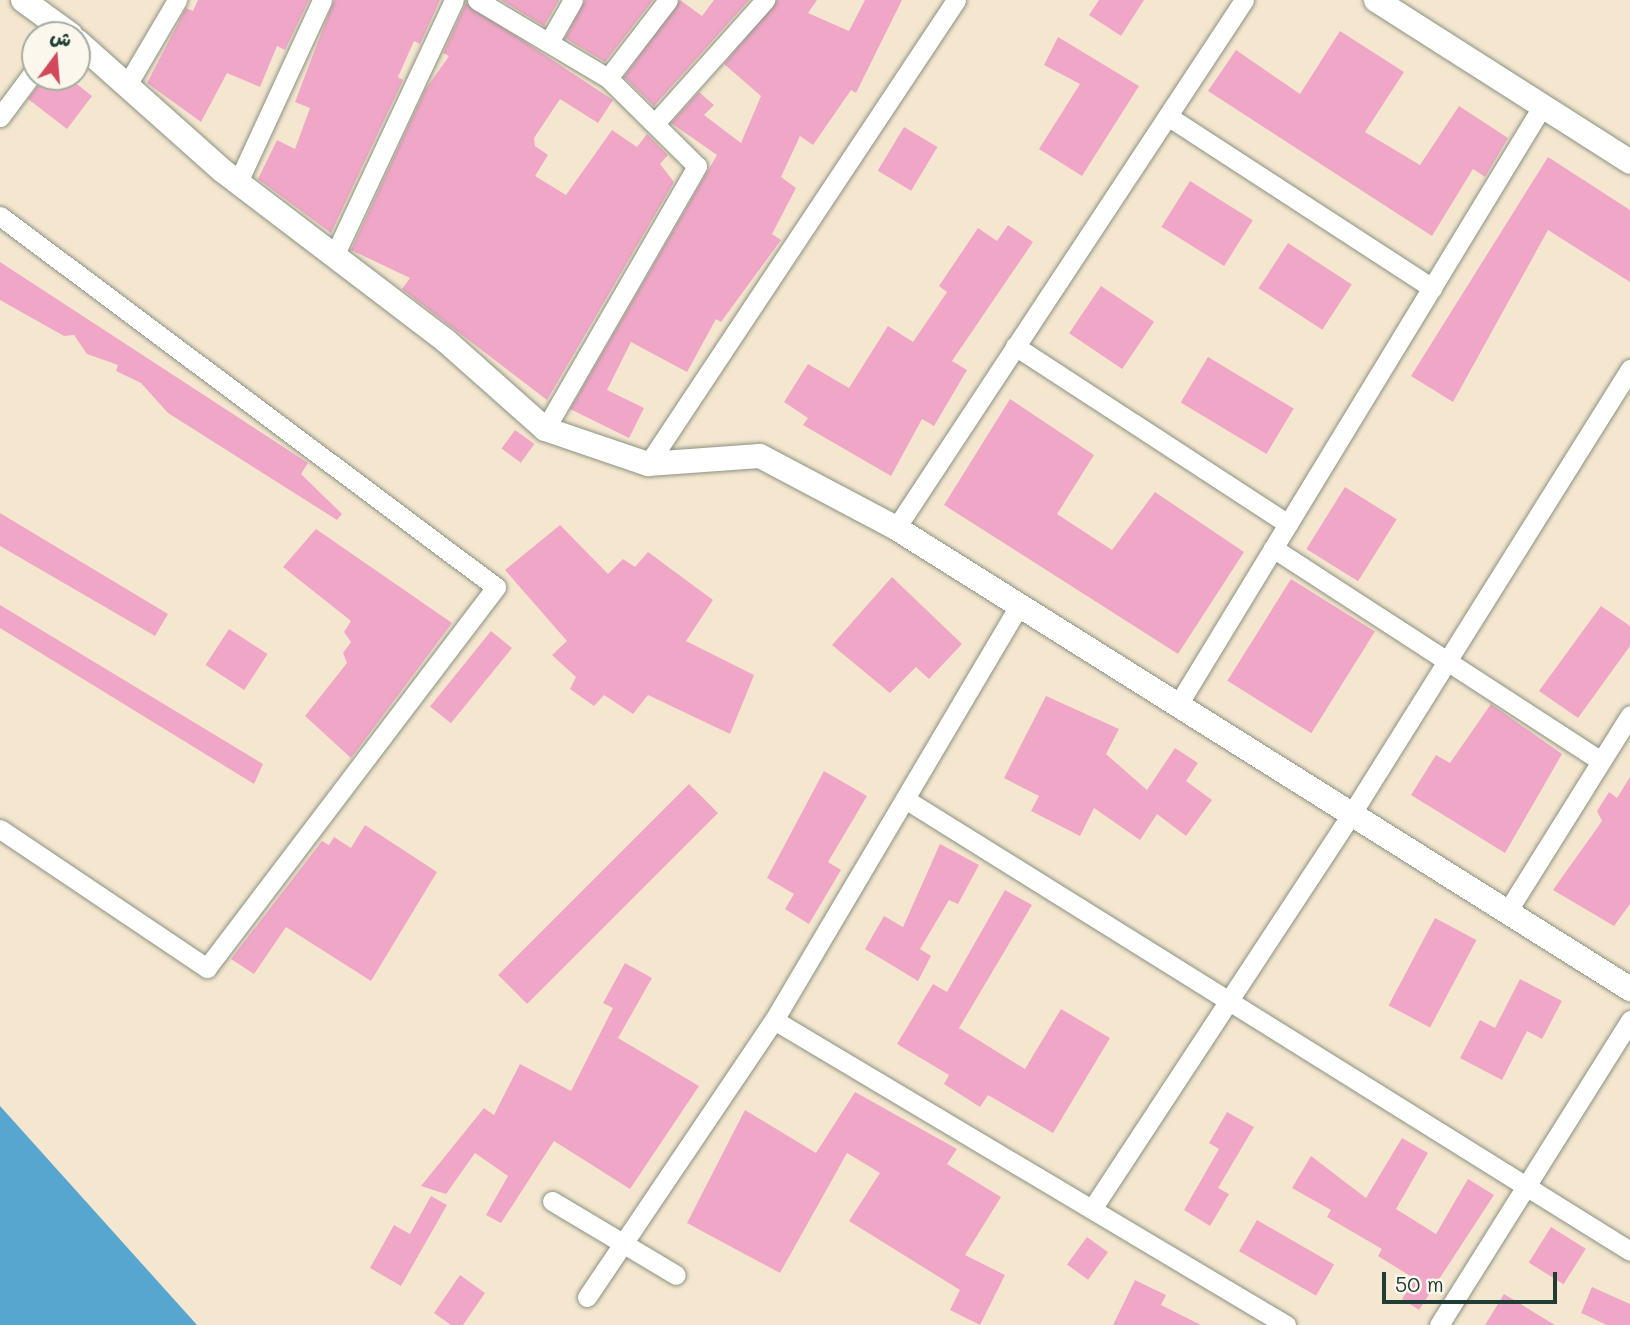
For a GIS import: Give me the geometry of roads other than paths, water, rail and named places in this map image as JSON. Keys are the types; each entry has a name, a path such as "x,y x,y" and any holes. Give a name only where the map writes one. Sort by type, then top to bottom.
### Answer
{"street":[{"path":"23,0 51,21"},
{"path":"127,85 177,0"},
{"path":"238,182 322,0"},
{"path":"335,254 454,0"},
{"path":"477,0 608,78 656,122 697,166 545,429"},
{"path":"549,42 573,0"},
{"path":"608,78 668,0"},
{"path":"656,122 765,0"},
{"path":"648,464 956,0"},
{"path":"896,528 1244,0"},
{"path":"1376,0 1407,10 1630,162"},
{"path":"91,54 238,182 335,254 545,429 648,464 760,456 896,528 1018,608 1179,703 1630,989"},
{"path":"0,117 21,89"},
{"path":"1179,703 1543,105"},
{"path":"1168,117 1432,288"},
{"path":"0,216 496,587 207,968 0,829"},
{"path":"1015,346 1288,524"},
{"path":"1092,1209 1352,813 1630,369"},
{"path":"1273,548 1601,761"},
{"path":"587,1297 774,1020 1018,608"},
{"path":"1507,912 1601,761 1624,738 1630,715"},
{"path":"905,799 1527,1184 1630,1251"},
{"path":"774,1020 1286,1325"},
{"path":"1439,1325 1630,1020"},
{"path":"552,1201 676,1275"}],"water":[{"path":"0,1106 197,1325 0,1325"}]}
